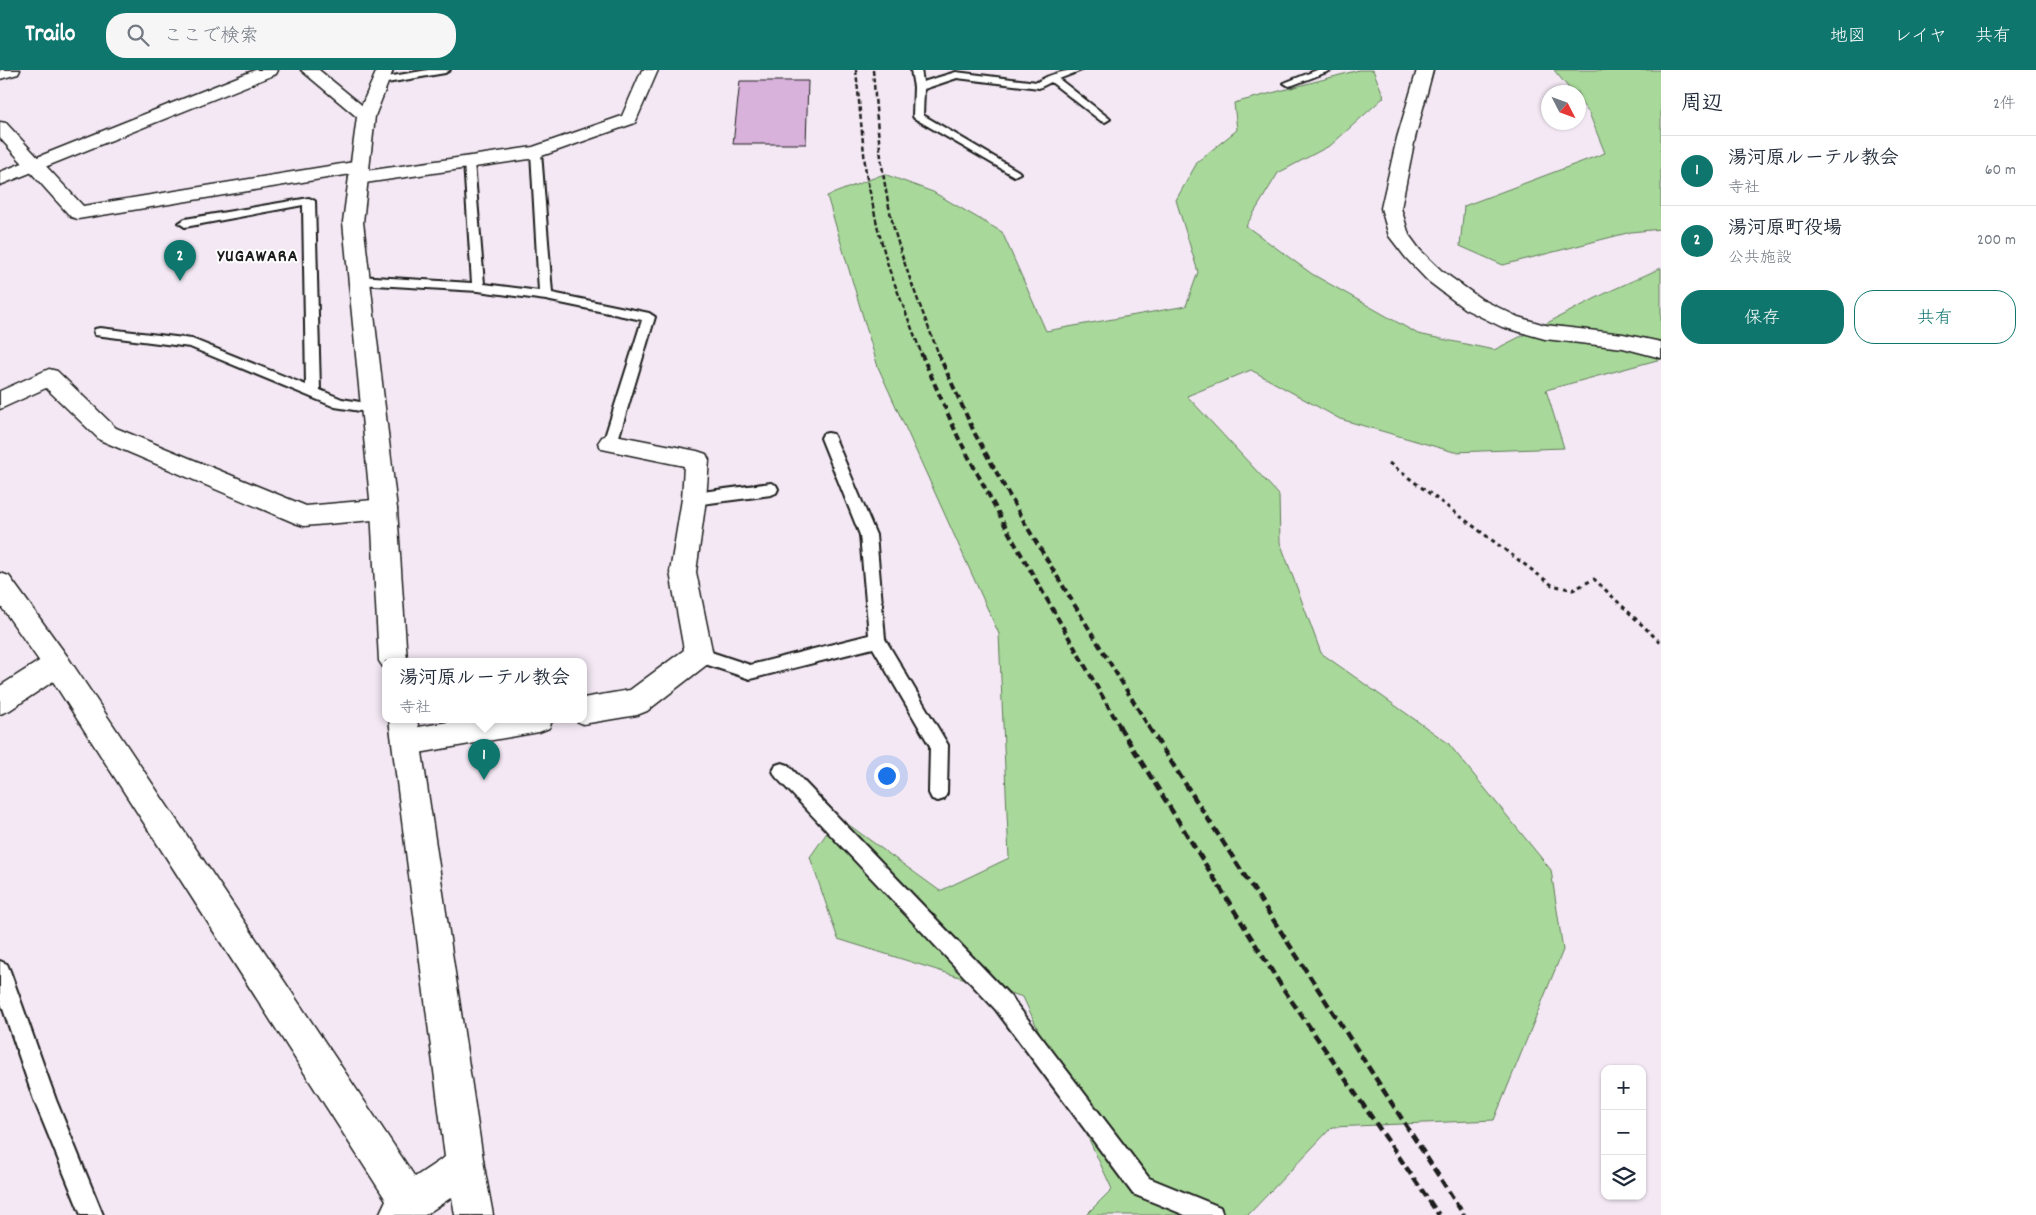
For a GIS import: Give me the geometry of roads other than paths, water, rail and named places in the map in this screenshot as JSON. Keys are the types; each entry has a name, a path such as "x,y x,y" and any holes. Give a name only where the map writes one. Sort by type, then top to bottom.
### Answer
{"street":[{"path":"0,74 12,70"},
{"path":"0,179 270,70"},
{"path":"309,70 366,116"},
{"path":"0,127 78,214 359,172 469,162 536,152 629,119 650,70"},
{"path":"1425,70 1406,138 1391,208 1399,236 1413,254 1435,276 1473,304 1510,322 1545,332 1623,342 1661,350"},
{"path":"383,75 366,116 352,222 384,509 393,658"},
{"path":"0,401 49,377 108,434 304,516 384,509"},
{"path":"587,710 637,702 699,655 683,572 694,499 697,460 610,443"},
{"path":"0,584 57,664 404,1209 464,1166"},
{"path":"0,701 57,664"},
{"path":"474,1215 464,1166 405,730 490,723"}],"lane":[{"path":"383,75 445,70"},
{"path":"916,70 920,88 918,116 1014,173"},
{"path":"920,88 956,75 1039,85 1051,78 1077,70"},
{"path":"1289,83 1327,70"},
{"path":"1051,78 1105,119"},
{"path":"536,152 546,296"},
{"path":"469,162 478,287"},
{"path":"185,223 309,201 313,393"},
{"path":"358,280 478,287 546,296 649,317 610,443"},
{"path":"100,332 192,343 340,404 373,408"},
{"path":"828,438 868,535 877,640 939,745 938,793"},
{"path":"694,499 771,489"},
{"path":"699,655 750,672 877,640"},
{"path":"782,771 1004,1003 1141,1186 1212,1215"},
{"path":"0,971 45,1100 92,1215"}],"railway":[{"path":"856,70 866,174 878,229 889,269 922,355"},
{"path":"873,70 883,170 894,229 909,277 939,355"},
{"path":"921,353 958,437 1009,533 1120,727"},
{"path":"938,353 975,434 1027,527 1149,727"},
{"path":"1119,726 1282,987 1439,1215"},
{"path":"1148,726 1464,1215"}],"place":[{"name":"湯河原町役場","path":"180,281"},
{"name":"湯河原ルーテル教会","path":"484,780"}],"district":[{"name":"YUGAWARA","path":"258,255"}]}
